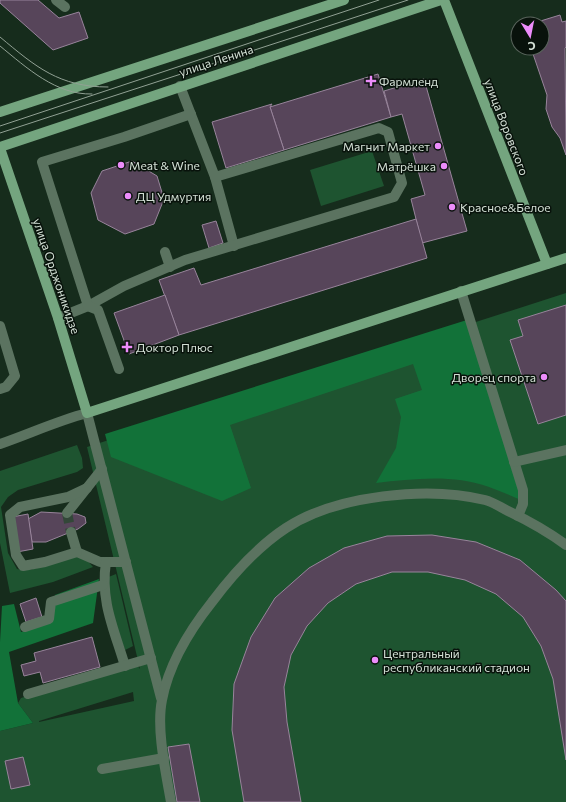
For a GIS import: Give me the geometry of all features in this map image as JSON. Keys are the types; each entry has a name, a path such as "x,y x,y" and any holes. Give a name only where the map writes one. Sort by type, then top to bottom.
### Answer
{"main road":[{"name":"улица Ленина","path":"0,112 344,0"},
{"name":"улица Ленина","path":"0,147 442,0"},
{"name":"улица Воровского","path":"442,0 547,264"},
{"name":"улица Орджоникидзе","path":"0,147 58,318 87,412"},
{"path":"87,412 566,258"}],"street":[{"path":"56,0 65,7"},
{"path":"180,86 215,177 234,246"},
{"path":"88,306 42,162 124,137 191,114"},
{"path":"58,318 88,306 124,286 185,260 394,197 402,183 388,132 379,128 215,177"},
{"path":"165,252 170,267"},
{"path":"461,291 488,382 523,490 523,504 518,516"},
{"path":"88,306 98,310 119,369"},
{"path":"0,326 15,376 6,387 0,389"},
{"path":"0,444 28,435 60,420 87,412 162,700"},
{"path":"514,462 566,450"},
{"path":"67,513 102,469"},
{"path":"87,488 68,497 20,507 10,515 16,555 23,566 45,562 77,552 100,562 126,562"},
{"path":"171,802 160,721 162,700 166,683 176,657 190,630 230,577 258,550 287,527 326,509 378,497 413,494 450,494 486,501 548,532 566,546"},
{"path":"71,532 77,552"},
{"path":"106,562 103,585 107,610 125,666"},
{"path":"25,627 49,619 51,602 103,585"},
{"path":"28,694 151,658"},
{"path":"102,769 164,758"}],"green space":[{"path":"372,151 384,186 321,206 310,170"},
{"path":"566,293 566,802 0,802 0,731 33,723 18,703 21,698 127,666 137,665 140,669 87,447","holes":["133,692 134,701 39,722"]},
{"path":"470,319 523,501 489,487 461,480 432,479 376,483 396,448 401,417 395,399 422,390 413,364 230,425 251,488 222,501 111,457 105,434"},
{"path":"77,445 82,458 83,468 77,472 18,490 8,497 1,507 8,553 17,569 34,569 73,556 84,558 93,567 53,582 10,593 0,543 0,471"},
{"path":"116,574 133,646 125,650 110,610 106,578"},
{"path":"99,579 93,623 9,652 18,703 33,723 0,731 0,642 2,606 14,604 21,632 52,621 55,595"}],"building":[{"path":"0,0 38,0 59,18 79,12 88,38 53,50 0,3"},
{"path":"560,15 562,22 566,21 566,155 560,138 552,127 546,109 547,95 534,56 550,56 550,18"},
{"path":"378,74 391,117 284,150 270,107"},
{"path":"424,79 467,231 422,243 411,199 425,195 402,114 391,117 384,91"},
{"path":"272,104 270,107 284,150 226,168 212,122"},
{"name":"ДЦ Удмуртия","path":"132,161 157,176 164,199 154,224 125,234 98,220 91,193 102,171"},
{"path":"416,219 427,258 179,335 159,280 194,268 201,285"},
{"path":"216,221 223,243 209,248 202,225"},
{"path":"165,295 179,335 129,354 114,313"},
{"name":"Дворец спорта","path":"566,305 566,415 538,424 510,340 523,336 518,320"},
{"path":"41,512 77,514 85,517 86,523 78,529 46,542 32,542 28,519"},
{"path":"28,514 33,549 17,552 12,517"},
{"path":"432,535 476,542 520,560 556,590 566,601 566,760 553,679 541,646 523,617 496,594 465,580 428,572 392,572 356,584 328,603 307,626 291,655 284,687 287,722 301,802 244,802 232,730 234,684 251,637 275,598 309,568 344,548 387,536"},
{"path":"36,598 42,617 26,622 20,604"},
{"path":"92,637 100,667 43,683 40,672 24,676 21,665 36,661 34,653"},
{"path":"189,744 200,802 177,802 168,747"},
{"path":"23,757 30,785 11,789 5,761"}],"tunnel":[{"path":"67,513 71,532"}],"tram line":[{"path":"0,126 379,0"},
{"path":"0,133 408,0"},
{"path":"0,37 37,66 49,73 76,83 108,87"},
{"path":"0,46 31,71 54,85 66,90 92,94"}],"place":[{"name":"Фармленд","path":"371,81"},
{"name":"Магнит Маркет","path":"438,146"},
{"name":"Meat & Wine","path":"121,165"},
{"name":"Матрёшка","path":"444,166"},
{"name":"ДЦ Удмуртия","path":"128,196"},
{"name":"Красное&Белое","path":"452,207"},
{"name":"Доктор Плюс","path":"127,347"},
{"name":"Дворец спорта","path":"544,377"},
{"name":"Центральный республиканский стадион","path":"375,660"}]}
